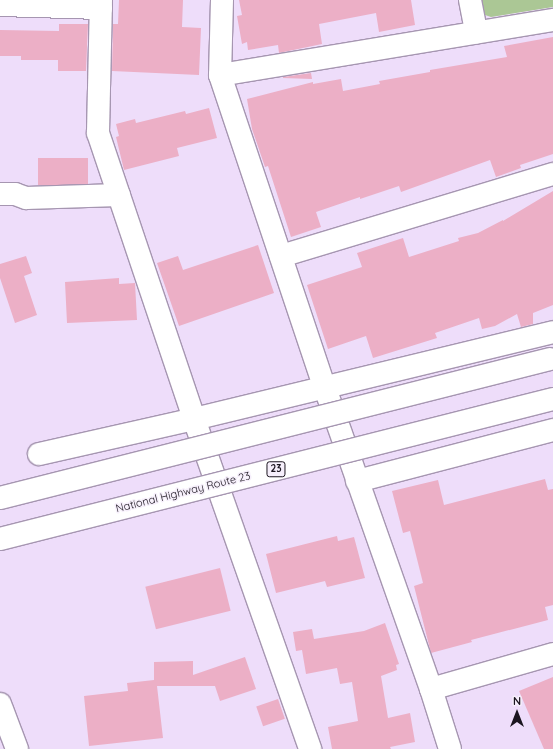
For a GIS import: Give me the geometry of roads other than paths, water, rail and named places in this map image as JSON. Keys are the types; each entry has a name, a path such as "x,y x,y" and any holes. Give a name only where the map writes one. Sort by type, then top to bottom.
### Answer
{"main road":[{"path":"222,0 220,75 325,388 431,689 450,749"},
{"path":"470,0 476,32"},
{"path":"0,5 101,4 98,133 194,419 310,749"},
{"path":"220,75 553,20"},
{"path":"281,256 553,174"},
{"path":"0,194 15,194 26,198 119,195"},
{"path":"39,454 325,388 553,332"},
{"path":"0,498 550,359"},
{"name":"National Highway Route 23","path":"0,539 553,398"},
{"path":"357,481 553,430"},
{"path":"431,689 553,654"},
{"path":"0,704 16,749"}]}
